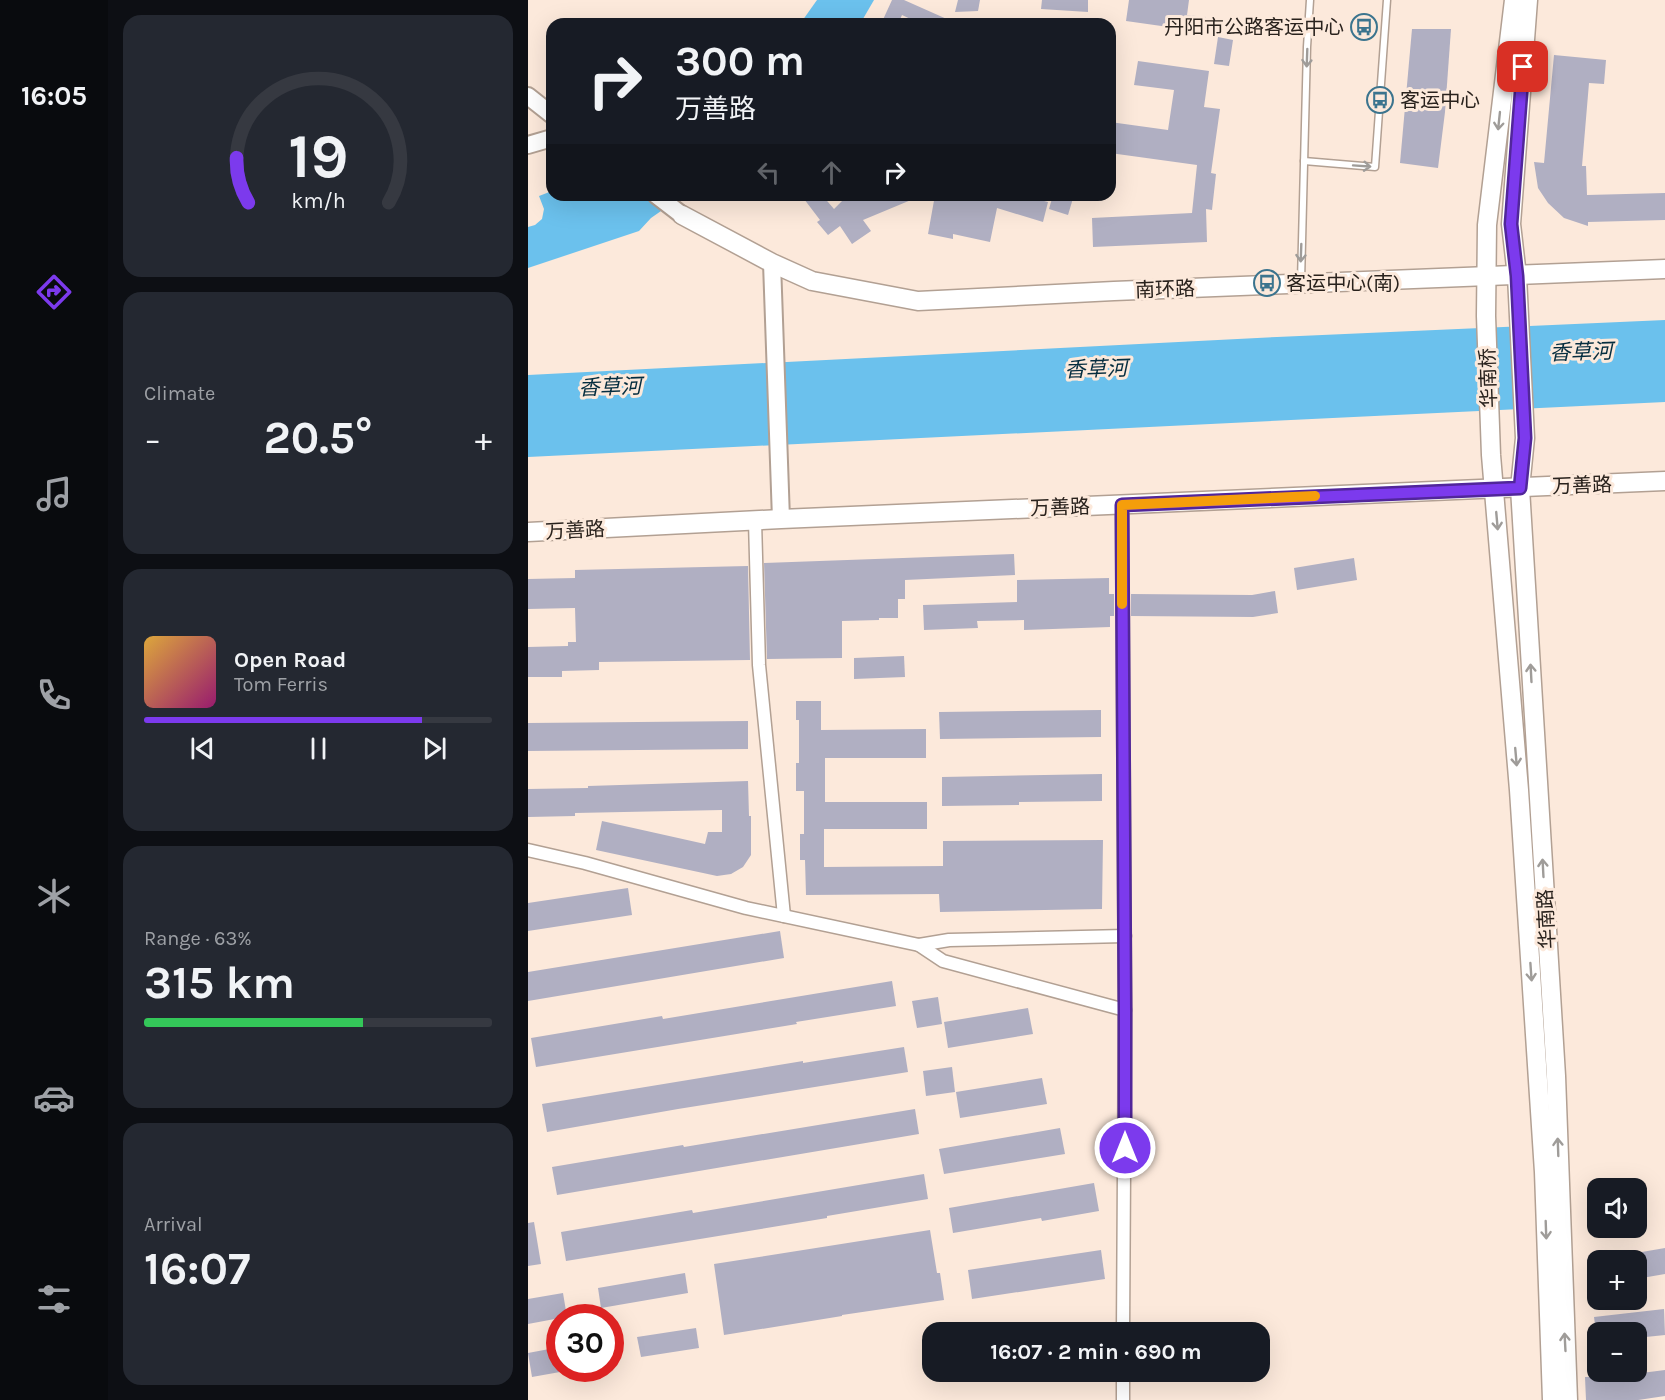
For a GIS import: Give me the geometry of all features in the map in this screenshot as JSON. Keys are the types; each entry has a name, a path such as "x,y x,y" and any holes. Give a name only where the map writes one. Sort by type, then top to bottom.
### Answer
{"main road":[{"path":"1485,277 1487,225 1514,0"},
{"path":"1517,276 1511,224 1528,0"},
{"name":"南环路","path":"682,215 772,263 812,281 918,302 1114,291 1665,269"},
{"name":"华南桥","path":"1517,276 1525,438"},
{"name":"华南桥","path":"1485,277 1490,441"},
{"name":"华南路","path":"1525,438 1520,488 1556,1076 1568,1400"},
{"name":"华南路","path":"1490,441 1519,790 1544,1172 1552,1400"},
{"name":"万善路","path":"528,532 1665,481"}],"street":[{"path":"528,96 546,110"},
{"path":"528,145 546,140"},
{"path":"664,201 682,215"},
{"path":"772,263 782,519"},
{"path":"1122,505 1125,936 1124,1322"},
{"path":"755,521 759,665 783,916"},
{"path":"528,850 585,863 746,908 919,945 949,940 1125,936"},
{"path":"919,945 943,961 1125,1010"},
{"path":"1123,1382 1123,1400"}],"lane":[{"path":"1301,284 1310,0"},
{"path":"1304,161 1375,167 1387,0"}],"water":[{"path":"817,0 874,0 864,18 804,18"},
{"path":"546,193 546,201 675,201 651,218 639,231 528,268 528,227 542,219 544,209 539,196"},
{"name":"香草河","path":"1665,320 1665,402 528,457 528,375"}],"building":[{"path":"892,0 904,0 944,18 908,18 902,15 901,18 884,18"},
{"path":"958,0 980,0 978,11 955,12"},
{"path":"1042,0 1088,0 1088,12 1041,9"},
{"path":"1129,0 1189,0 1187,15 1206,17 1204,32 1126,21"},
{"path":"1412,29 1451,29 1438,168 1400,163"},
{"path":"1218,37 1233,40 1229,66 1214,64"},
{"path":"1554,55 1606,60 1604,84 1589,83 1582,166 1586,166 1587,195 1665,193 1665,220 1588,222 1588,226 1564,218 1548,203 1538,188 1534,162 1544,163"},
{"path":"1138,61 1209,71 1204,107 1220,109 1211,173 1216,174 1212,210 1206,209 1207,242 1093,247 1092,218 1192,213 1197,165 1116,154 1116,123 1168,130 1174,90 1134,85"},
{"path":"806,201 827,201 834,209 842,201 909,201 863,220 871,231 852,244 840,226 828,235 817,222 820,220"},
{"path":"934,201 1048,202 1043,222 997,208 990,242 953,234 953,239 928,234"},
{"path":"1051,201 1072,201 1068,215 1049,209"},
{"path":"1014,554 1015,575 905,580 905,599 898,599 898,618 842,621 842,658 767,659 764,563"},
{"path":"1354,558 1357,580 1297,590 1294,568"},
{"path":"748,566 750,660 599,662 599,670 562,671 562,677 528,677 528,647 568,646 568,642 576,642 575,608 528,609 528,579 575,578 575,570"},
{"path":"1109,578 1109,594 1114,594 1114,616 1110,616 1110,627 1024,630 1024,620 977,621 978,628 924,630 923,605 1017,602 1017,580"},
{"path":"1275,591 1278,613 1253,617 1131,616 1131,594 1252,595"},
{"path":"904,656 905,677 854,679 854,658"},
{"path":"796,701 821,701 821,730 926,729 926,758 825,758 825,802 927,802 927,829 824,829 824,867 943,866 943,841 1103,840 1102,909 940,912 939,894 806,895 805,860 800,860 800,834 804,834 804,791 796,791 796,763 799,763 799,720 796,720"},
{"path":"1101,710 1101,737 940,739 939,712"},
{"path":"748,721 748,749 528,751 528,723"},
{"path":"1102,774 1102,801 942,806 942,777"},
{"path":"748,781 751,855 743,867 731,874 717,876 596,850 602,821 705,844 708,832 722,832 722,810 575,813 575,816 528,817 528,789"},
{"path":"628,888 632,915 528,931 528,903"},
{"path":"780,931 784,958 528,1001 528,972"},
{"path":"892,981 896,1006 536,1067 531,1038 662,1016 663,1019"},
{"path":"938,997 942,1024 917,1028 912,1001"},
{"path":"1028,1008 1033,1034 948,1048 944,1022"},
{"path":"904,1047 908,1072 547,1132 542,1104 803,1061 803,1063"},
{"path":"952,1067 955,1092 926,1096 923,1071"},
{"path":"1042,1078 1047,1104 960,1118 956,1092"},
{"path":"915,1109 919,1134 557,1195 552,1167"},
{"path":"1060,1128 1065,1154 944,1174 939,1149"},
{"path":"924,1174 928,1199 566,1261 561,1232 692,1210 693,1213"},
{"path":"1094,1183 1099,1211 953,1233 949,1208"},
{"path":"534,1222 541,1264 528,1266 528,1223"},
{"path":"930,1230 944,1300 724,1335 714,1264"},
{"path":"1665,1248 1665,1274 1647,1277 1647,1251"},
{"path":"1101,1250 1105,1279 972,1299 968,1270"},
{"path":"685,1273 688,1293 624,1304 600,1304 598,1288"},
{"path":"563,1293 565,1304 546,1304 546,1321 528,1324 528,1299"},
{"path":"1664,1309 1665,1335 1647,1337 1647,1322 1595,1322 1594,1317"},
{"path":"696,1328 699,1348 641,1357 637,1337"},
{"path":"546,1350 546,1374 532,1377 528,1353"},
{"path":"1665,1370 1665,1396 1638,1400 1586,1400 1585,1377 1587,1377 1587,1382 1647,1382 1647,1372"}],"slow traffic":[{"path":"1122,604 1122,505 1315,496"}],"place":[{"name":"丹阳市公路客运中心","path":"1364,27"},
{"name":"客运中心","path":"1380,100"},
{"name":"客运中心(南)","path":"1267,283"}],"route":[{"path":"1125,1148 1122,505 1520,488 1525,438 1517,276 1511,224 1523,67"}]}
